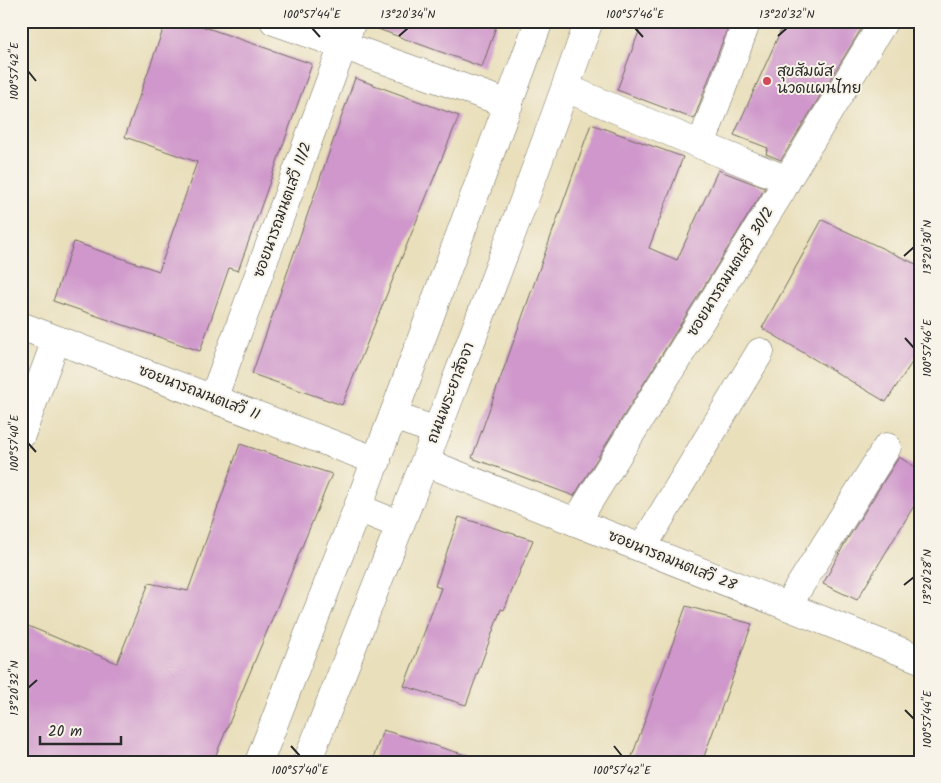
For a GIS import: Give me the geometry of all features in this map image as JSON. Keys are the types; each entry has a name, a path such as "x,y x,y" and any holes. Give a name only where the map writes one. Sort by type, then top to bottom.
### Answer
{"street":[{"path":"274,21 347,34 508,104"},
{"path":"259,762 393,416 539,21"},
{"name":"ถนนพระยาสัจจา","path":"307,762 425,462 590,21"},
{"path":"701,145 747,21"},
{"name":"ซอยนารถมนตเสวี 30/2","path":"576,522 884,21"},
{"name":"ซอยนารถมนตเสวี 11/2","path":"213,399 347,34"},
{"path":"566,88 786,180"},
{"name":"ซอยนารถมนตเสวี 11","path":"21,326 376,460"},
{"path":"21,435 56,340"},
{"path":"642,548 760,352"},
{"path":"393,416 437,430"},
{"path":"787,606 887,447"},
{"name":"ซอยนารถมนตเสวี 28","path":"425,462 920,659"},
{"path":"358,508 400,525"}],"building":[{"path":"166,21 187,21 312,64 238,271 229,268 200,351 53,301 74,242 159,271 197,162 125,137"},
{"path":"367,21 498,21 482,67 367,25"},
{"path":"643,21 730,21 694,119 617,90"},
{"path":"785,21 866,21 781,160 766,154 768,148 734,135"},
{"path":"355,78 459,116 342,405 252,374"},
{"path":"591,124 683,157 649,248 677,260 718,170 765,188 574,496 472,458"},
{"path":"822,220 920,266 920,350 886,402 762,328"},
{"path":"240,444 332,474 213,762 21,762 21,623 117,663 149,583 188,591"},
{"path":"899,457 920,470 920,496 857,600 823,584 845,543"},
{"path":"459,517 533,540 504,610 501,609 466,705 404,686 441,588 435,586"},
{"path":"686,606 752,624 702,762 630,762"},
{"path":"383,730 469,756 468,762 372,762"}],"place":[{"name":"สุขสัมผัส นวดแผนไทย","path":"767,81"}]}
